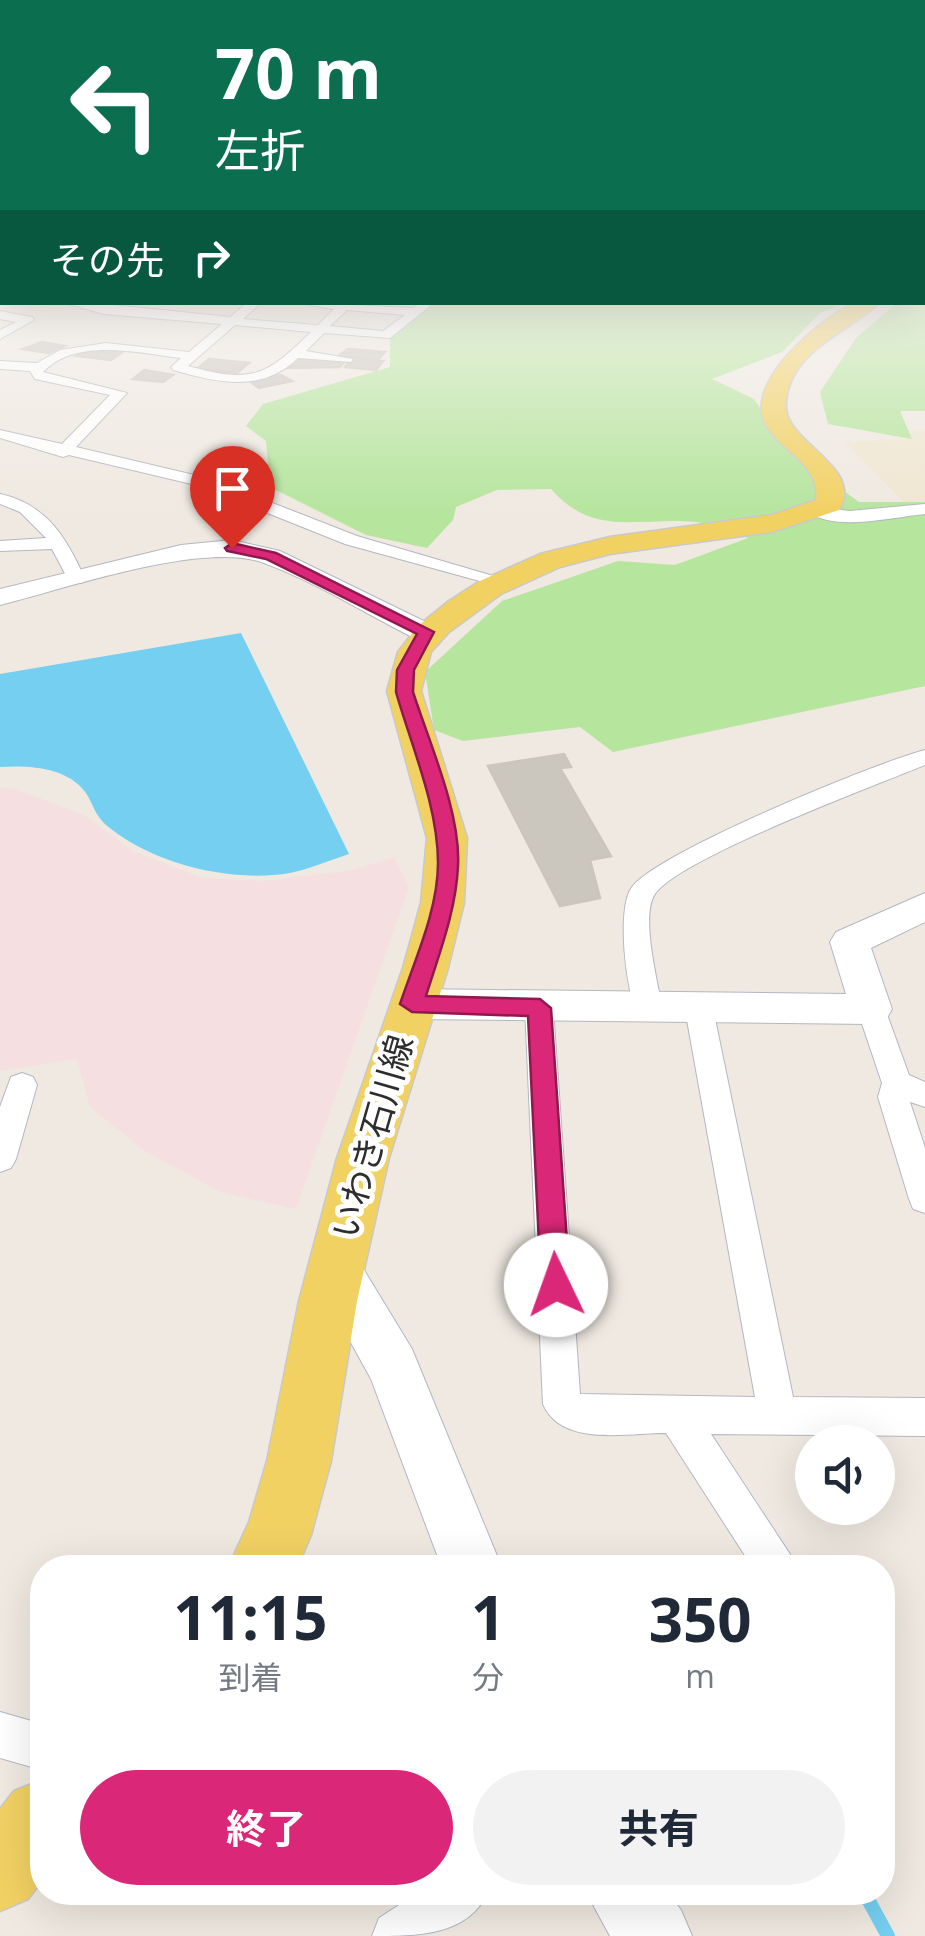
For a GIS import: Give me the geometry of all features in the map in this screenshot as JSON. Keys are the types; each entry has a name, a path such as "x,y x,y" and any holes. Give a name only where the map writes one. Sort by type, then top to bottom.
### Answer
{"main road":[{"path":"816,512 829,504 832,496 826,477 776,422 776,396 786,375 821,332"},
{"name":"いわき石川線","path":"267,1555 290,1499 335,1268 381,1096 441,912 448,864 442,816 404,692 406,670 426,632 498,580 576,552 748,527 816,512"},
{"path":"0,1870 30,1834"}],"street":[{"path":"217,332 178,367 243,378 269,375 314,334"},
{"path":"304,332 314,334"},
{"path":"259,334 390,332"},
{"path":"103,346 118,336"},
{"path":"63,452 120,393 40,376 36,373 39,368 80,348 103,346 187,355"},
{"path":"60,357 113,363"},
{"path":"252,361 346,359"},
{"path":"0,364 39,368"},
{"path":"166,369 186,376 175,385"},
{"path":"0,434 63,452 205,482 351,540 498,580"},
{"path":"0,499 14,500 25,507 60,542 76,579"},
{"path":"816,512 850,516 925,510"},
{"path":"0,546 60,542"},
{"path":"1,600 181,553 232,548 252,550 426,632"},
{"path":"648,1008 637,909 642,889 662,871 925,757"},
{"path":"925,906 850,942 870,1009 911,1089 893,1097 925,1199"},
{"path":"412,1004 870,1009"},
{"path":"540,1008 562,1404 576,1414 925,1417"},
{"path":"699,1009 778,1416"},
{"path":"0,1159 22,1085"},
{"path":"335,1268 392,1368 467,1555"},
{"path":"676,1415 769,1555"},
{"path":"0,1735 30,1744"},
{"path":"397,1936 444,1905"},
{"path":"632,1905 655,1936"}],"shaded area":[{"path":"925,430 925,506 906,504 845,442 911,439 906,431"},
{"path":"0,788 15,789 84,815 134,852 203,878 264,881 353,870 394,857 409,887 296,1209 223,1193 146,1152 90,1107 77,1059 0,1071"}],"green space":[{"path":"390,332 801,332 782,352 712,379 754,399 790,452 859,502 925,502 925,686 613,752 580,727 463,741 434,730 425,672 502,601 618,561 675,565 748,538 696,522 601,520 568,505 551,489 497,490 456,507 453,520 427,548 366,535 270,487 266,441 246,426 263,404 390,367"},
{"path":"863,332 925,332 925,411 900,411 912,439 828,424 820,392"}],"water":[{"path":"241,633 349,854 297,871 267,875 193,867 125,839 102,821 86,793 69,778 35,767 0,767 0,674"}],"building":[{"path":"42,342 65,346 48,353 23,349"},
{"path":"88,349 124,351 111,360 76,356"},
{"path":"348,349 385,352 378,360 338,356"},
{"path":"293,356 345,361 340,367 282,368"},
{"path":"209,359 249,363 237,373 197,369"},
{"path":"351,359 383,361 376,370 345,367"},
{"path":"144,370 173,375 163,382 133,379"},
{"path":"281,375 292,381 259,388 248,380"},
{"path":"564,754 571,767 560,768 611,856 590,860 600,898 560,906 488,766"}],"waterway":[{"path":"871,1905 888,1936"}],"route":[{"path":"232,548 271,556 426,632 406,670 404,692 442,816 448,864 441,912 412,1004 540,1008 556,1285"}]}
